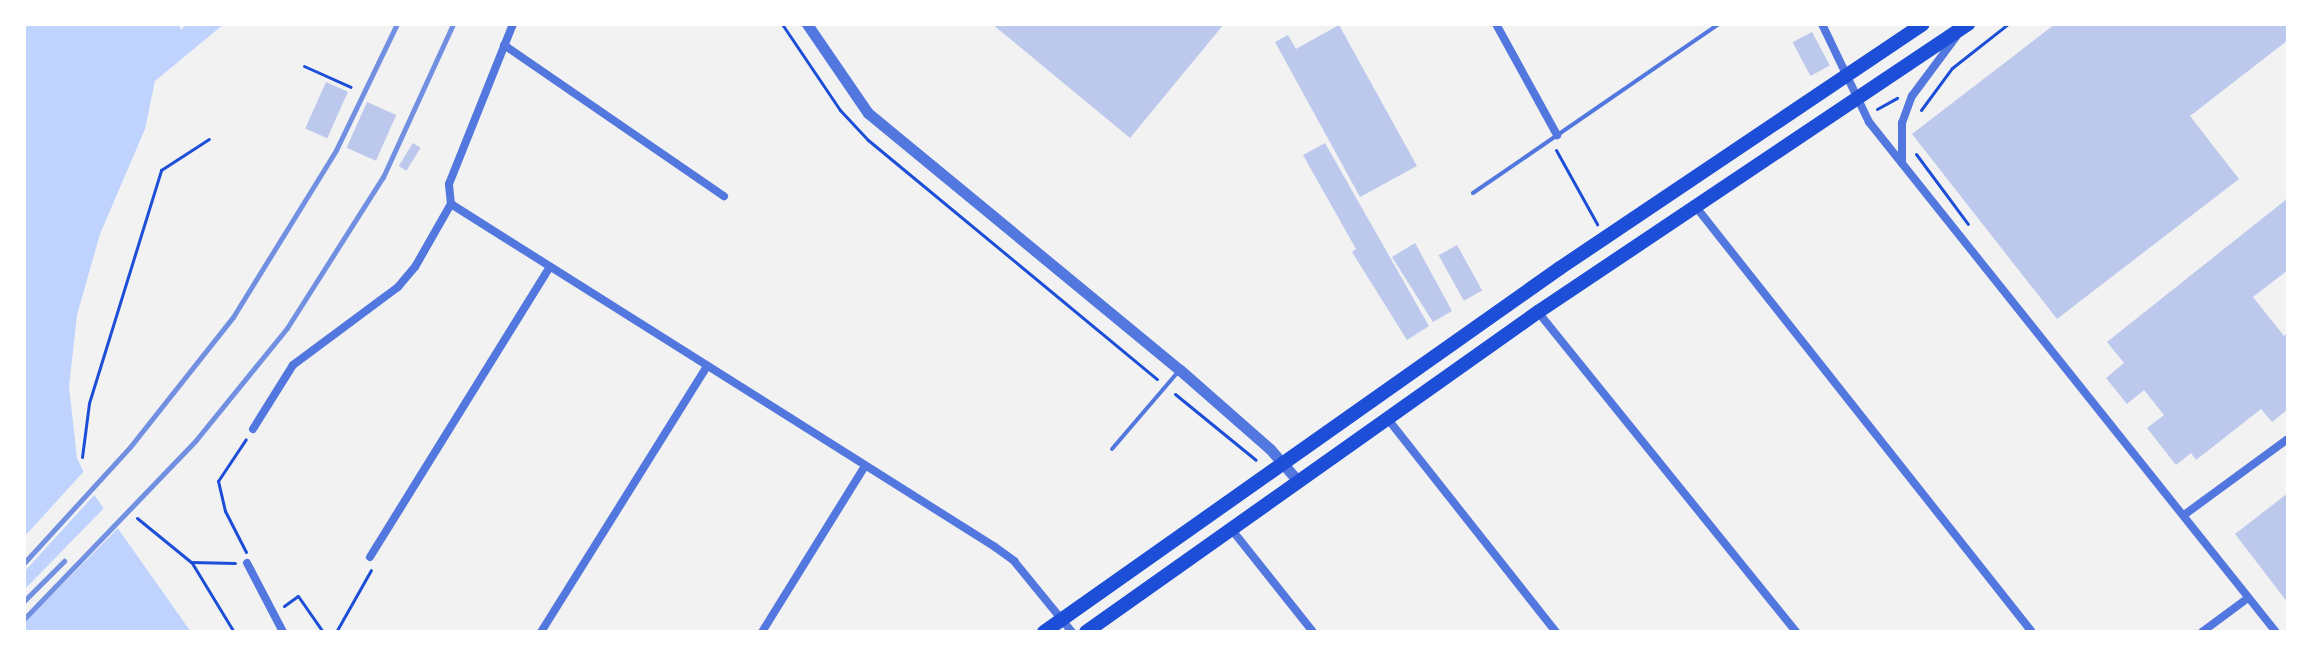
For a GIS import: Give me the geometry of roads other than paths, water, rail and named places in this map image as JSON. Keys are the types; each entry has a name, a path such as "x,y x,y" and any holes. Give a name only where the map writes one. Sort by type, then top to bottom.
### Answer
{"highway":[{"path":"1044,632 1560,268 1850,76 1923,24"},
{"path":"1086,632 1538,312 1968,24"}],"street":[{"path":"253,429 293,365 407,278 451,204 449,184 513,24"},
{"path":"807,24 868,113 1180,370 1284,464 1298,481"},
{"path":"1496,24 1554,137"},
{"path":"1822,24 1850,76 1857,101 1902,164 2276,632"},
{"path":"1902,164 1902,123 1909,104 1968,24"},
{"path":"504,45 724,196"},
{"path":"451,204 1014,561 1072,632"},
{"path":"1696,207 2032,632"},
{"path":"370,557 550,267"},
{"path":"1538,312 1796,632"},
{"path":"541,632 707,366"},
{"path":"1387,418 1556,632"},
{"path":"2184,515 2288,439"},
{"path":"762,632 865,466"},
{"path":"1232,530 1313,632"},
{"path":"247,563 271,615 283,632"},
{"path":"2202,632 2248,598"}],"lane":[{"path":"1707,24 1710,30"},
{"path":"1473,193 1719,24"},
{"path":"1112,449 1180,370"}],"water":[{"path":"28,24 180,24 180,30 188,24 224,24 155,81 145,129 100,234 77,315 69,387 77,458 95,496 191,632 24,632 24,32"}],"railway":[{"path":"24,563 130,447 233,317 336,150 397,24"},
{"path":"24,619 196,440 287,328 383,177 453,24"},
{"path":"24,601 64,561"}]}
